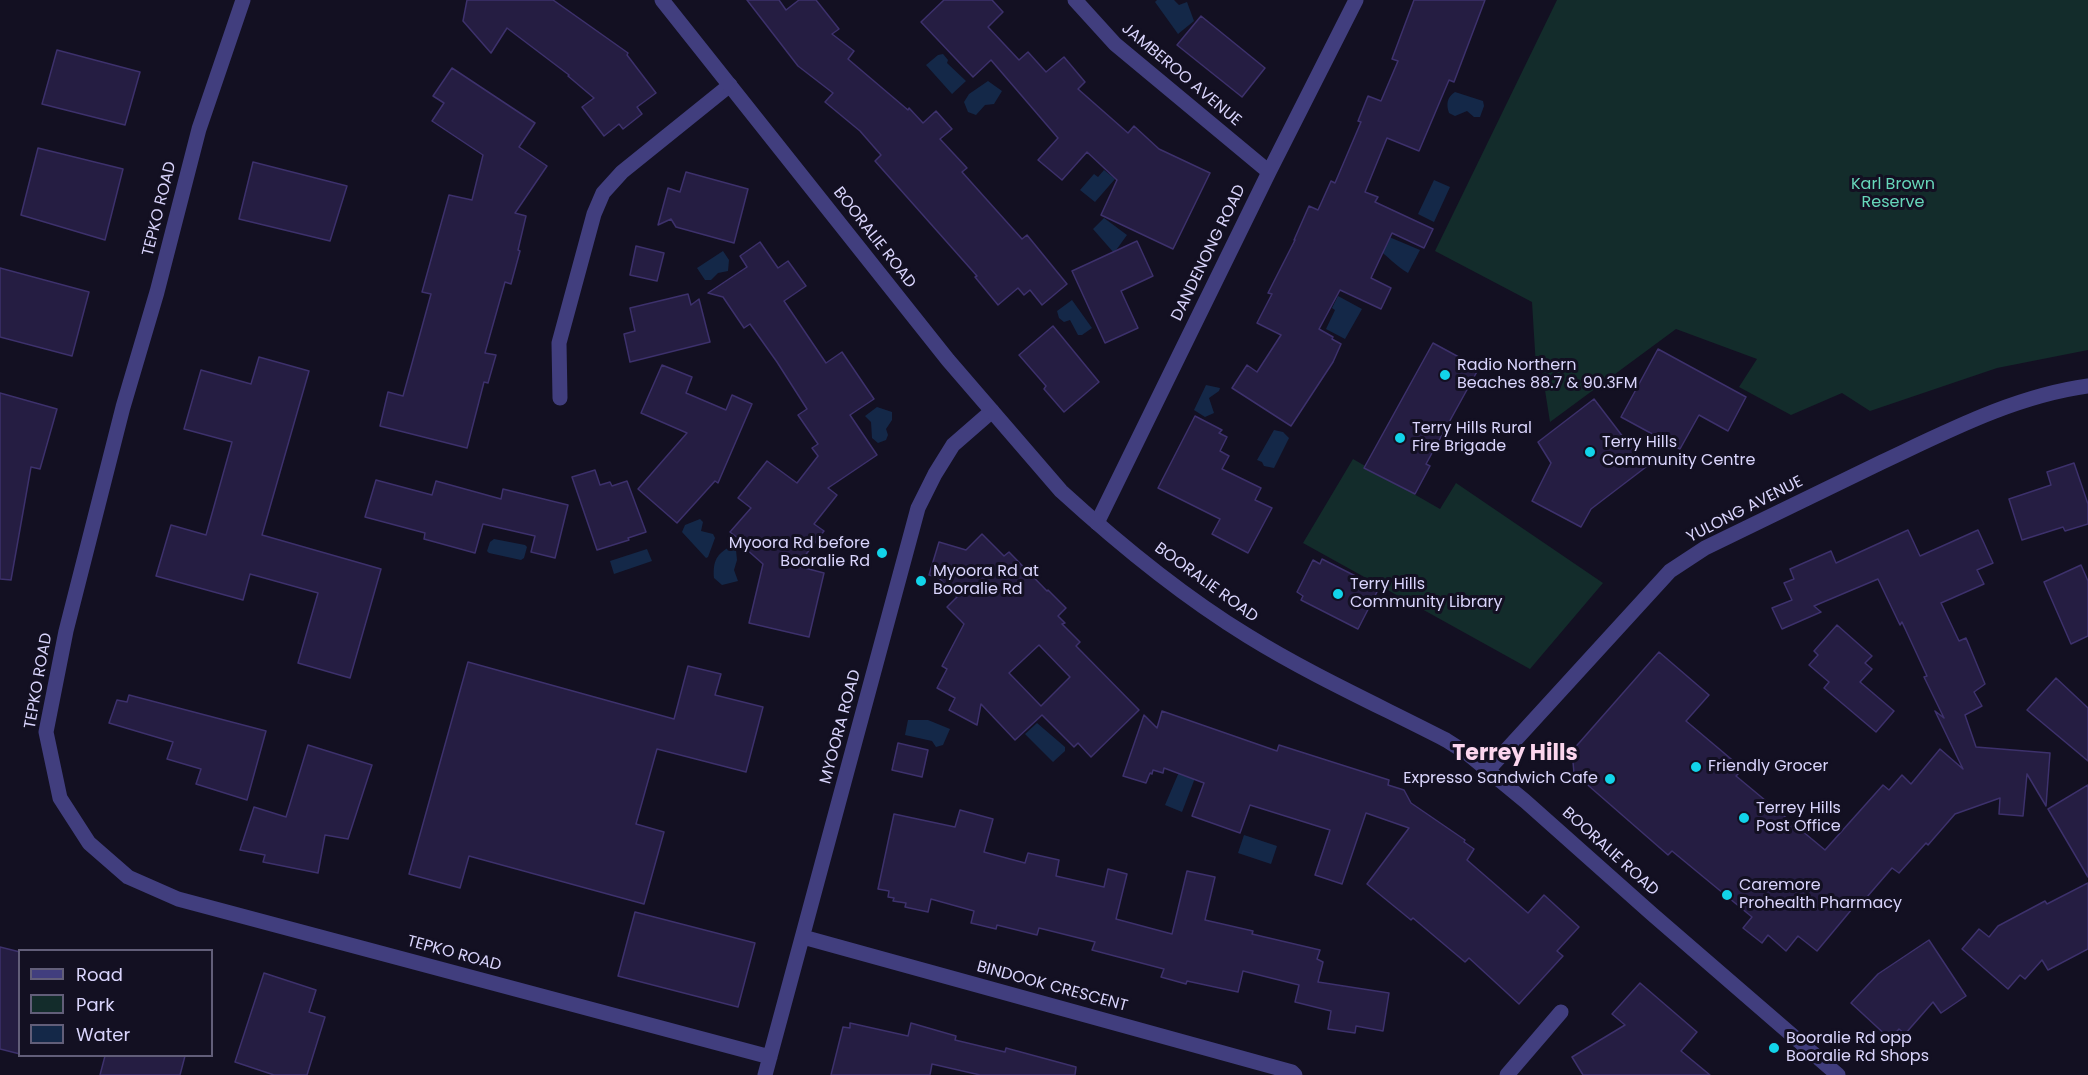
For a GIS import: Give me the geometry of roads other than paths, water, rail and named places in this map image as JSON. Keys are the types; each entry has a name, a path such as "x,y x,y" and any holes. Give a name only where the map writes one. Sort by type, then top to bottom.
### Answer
{"street":[{"name":"TEPKO ROAD","path":"243,0 199,129 160,282 123,407 66,631 45,732 60,798 89,843 128,877 178,898 770,1057"},
{"name":"BOORALIE ROAD","path":"662,0 948,360 1061,491 1097,523 1189,596 1245,635 1446,740 1468,754 1838,1075"},
{"name":"JAMBEROO AVENUE","path":"1075,0 1115,44 1269,172"},
{"name":"DANDENONG ROAD","path":"1097,523 1356,0"},
{"path":"560,398 559,343 594,214 603,194 622,172 730,85"},
{"name":"YULONG AVENUE","path":"1488,770 1670,571 1705,548 1942,434 2008,406 2061,390 2088,386"},
{"name":"MYOORA ROAD","path":"765,1075 918,508 953,445 992,411"},
{"name":"BINDOOK CRESCENT","path":"803,937 1293,1073"},
{"path":"1507,1075 1561,1012"}],"water":[{"path":"1174,0 1179,5 1187,2 1194,21 1178,34 1155,2"},
{"path":"943,54 948,60 947,63 966,81 952,94 926,65 938,55"},
{"path":"988,81 1002,91 994,104 985,105 976,115 968,112 964,102 969,94"},
{"path":"1455,92 1483,101 1484,106 1480,117 1474,117 1467,111 1455,116 1449,113 1448,101"},
{"path":"1104,170 1115,179 1095,202 1080,190 1094,174 1098,177"},
{"path":"1434,180 1450,187 1434,222 1418,214"},
{"path":"1104,218 1127,235 1114,253 1093,229"},
{"path":"1382,234 1420,250 1408,273 1376,247"},
{"path":"723,251 729,260 728,271 718,273 711,280 705,280 697,268"},
{"path":"1338,296 1362,309 1345,339 1326,329 1335,310 1332,308"},
{"path":"1072,300 1092,328 1082,335 1078,335 1070,320 1064,322 1059,318 1057,311"},
{"path":"1206,385 1220,388 1209,398 1214,413 1205,417 1194,410"},
{"path":"877,407 892,412 892,420 886,429 888,435 886,440 878,443 872,438 871,422 865,416"},
{"path":"1274,430 1283,432 1289,438 1274,468 1264,466 1257,460"},
{"path":"700,519 703,522 701,531 713,534 715,538 706,558 682,532 685,525"},
{"path":"494,539 525,545 527,547 524,558 521,560 489,553 487,551 490,542"},
{"path":"728,548 736,550 737,560 734,570 738,581 722,585 714,578 714,568 720,554"},
{"path":"647,549 652,561 614,574 610,561"},
{"path":"908,720 928,720 950,729 943,745 936,747 932,741 905,735"},
{"path":"1037,723 1065,747 1065,751 1053,762 1025,734"},
{"path":"1179,772 1195,778 1182,812 1165,805"},
{"path":"1244,835 1277,846 1271,864 1238,853"}],"place":[{"name":"Radio Northern Beaches 88.7 & 90.3FM","path":"1445,375"},
{"name":"Terry Hills Rural Fire Brigade","path":"1400,438"},
{"name":"Terry Hills Community Centre","path":"1590,452"},
{"name":"Myoora Rd before Booralie Rd","path":"882,553"},
{"name":"Myoora Rd at Booralie Rd","path":"921,581"},
{"name":"Terry Hills Community Library","path":"1338,594"},
{"name":"Friendly Grocer","path":"1696,767"},
{"name":"Expresso Sandwich Cafe","path":"1610,779"},
{"name":"Terrey Hills Post Office","path":"1744,818"},
{"name":"Caremore Prohealth Pharmacy","path":"1727,895"},
{"name":"Booralie Rd opp Booralie Rd Shops","path":"1774,1048"}],"district":[{"name":"Terrey Hills","path":"1515,754"}],"park label":[{"name":"Karl Brown Reserve","path":"1893,194"}]}
